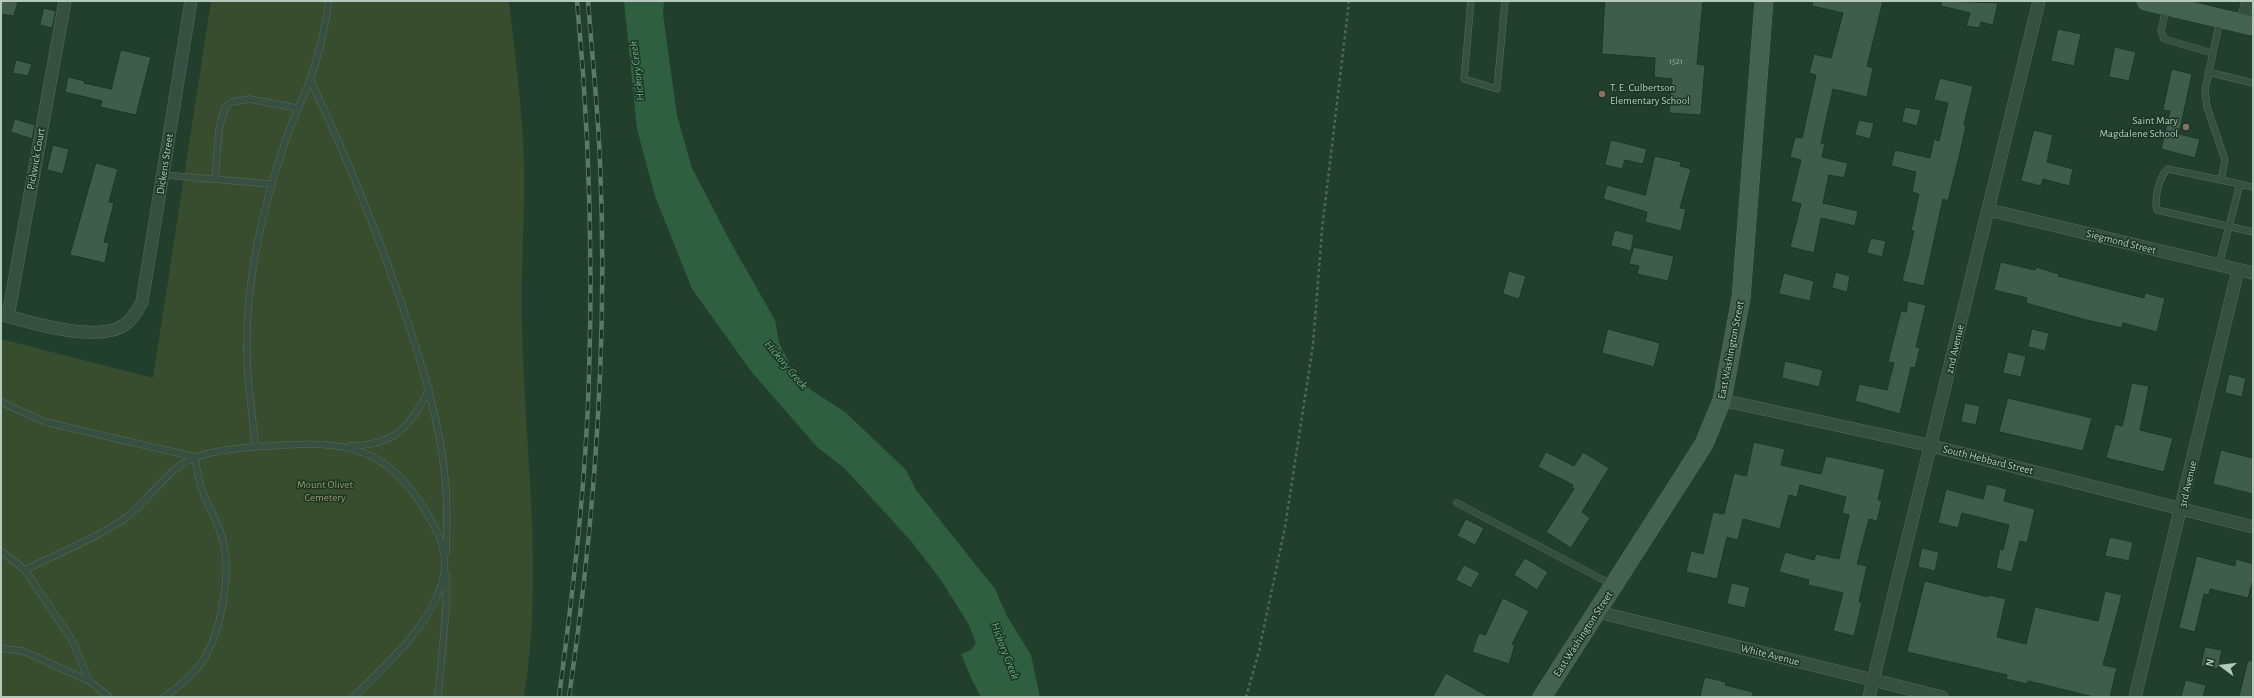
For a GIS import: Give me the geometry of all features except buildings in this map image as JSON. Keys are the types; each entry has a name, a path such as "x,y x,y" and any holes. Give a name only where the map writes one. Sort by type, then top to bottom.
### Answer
{"street":[{"name":"Pickwick Court","path":"4,315 65,1"},
{"name":"Dickens Street","path":"4,315 78,333 107,332 128,323 142,302 164,175 191,1"},
{"name":"East Washington Street","path":"1542,697 1598,612 1704,444 1722,400 1741,298 1764,1"},
{"name":"2nd Avenue","path":"1870,697 2039,1"},
{"path":"2146,1 2247,25 2248,1"},
{"name":"Siegmond Street","path":"1989,210 2253,274"},
{"name":"3rd Avenue","path":"2135,697 2182,510 2238,270"},
{"name":"South Hebbard Street","path":"1722,400 1932,446 2253,527"},
{"name":"White Avenue","path":"1598,612 1942,697"}],"lane":[{"path":"256,447 250,399 247,355 249,314 258,240 271,184 297,108 310,79 319,49 329,1"},
{"path":"1471,1 1464,79 1497,89 1505,1"},
{"path":"2167,6 2161,31 2164,39 2212,53"},
{"path":"2220,19 2205,90 2207,108 2225,160 2221,180"},
{"path":"2208,72 2253,83"},
{"path":"310,79 371,215 394,278 429,389 439,437 445,478 447,515 446,610 438,697"},
{"path":"215,179 219,129 225,107 232,102 249,99 297,108"},
{"path":"2253,187 2168,169 2163,173 2156,204 2157,210 2253,232"},
{"path":"164,175 271,184"},
{"path":"2219,266 2240,184"},
{"path":"25,570 122,520 138,508 177,467 195,457 256,447 305,444 365,446 392,437 417,414 429,389"},
{"path":"1,402 45,422 195,457"},
{"path":"344,446 367,454 386,464 404,479 436,528 446,557 437,596 428,613 402,646 354,697"},
{"path":"164,697 193,673 205,657 213,640 224,595 226,566 224,541 201,488 195,457"},
{"path":"1457,503 1614,586"},
{"path":"1,551 25,570 72,640 89,681"},
{"path":"1,648 23,651 89,681 109,697"}],"path":[{"path":"1246,697 1260,651 1285,527 1313,345 1322,230 1349,1"}],"green space":[{"name":"Mount Olivet Cemetery","path":"211,1 509,1 523,148 524,189 522,330 533,559 533,605 530,651 524,697 1,697 1,339 153,378"}],"water":[{"name":"Hickory Creek","path":"624,1 664,1 663,14 677,116 692,168 731,243 775,320 779,343 791,366 811,390 845,412 906,470 916,490 995,589 1007,616 1031,655 1040,697 981,697 961,654 971,650 976,643 969,625 941,580 911,541 844,468 817,447 751,371 692,289 655,196 637,129"}],"railway":[{"path":"559,697 582,497 589,376 589,188 577,1"},
{"path":"569,697 586,564 601,363 602,229 600,162 588,1"}],"place":[{"name":"T. E. Culbertson Elementary School","path":"1602,94"},
{"name":"Saint Mary Magdalene School","path":"2186,127"}]}
